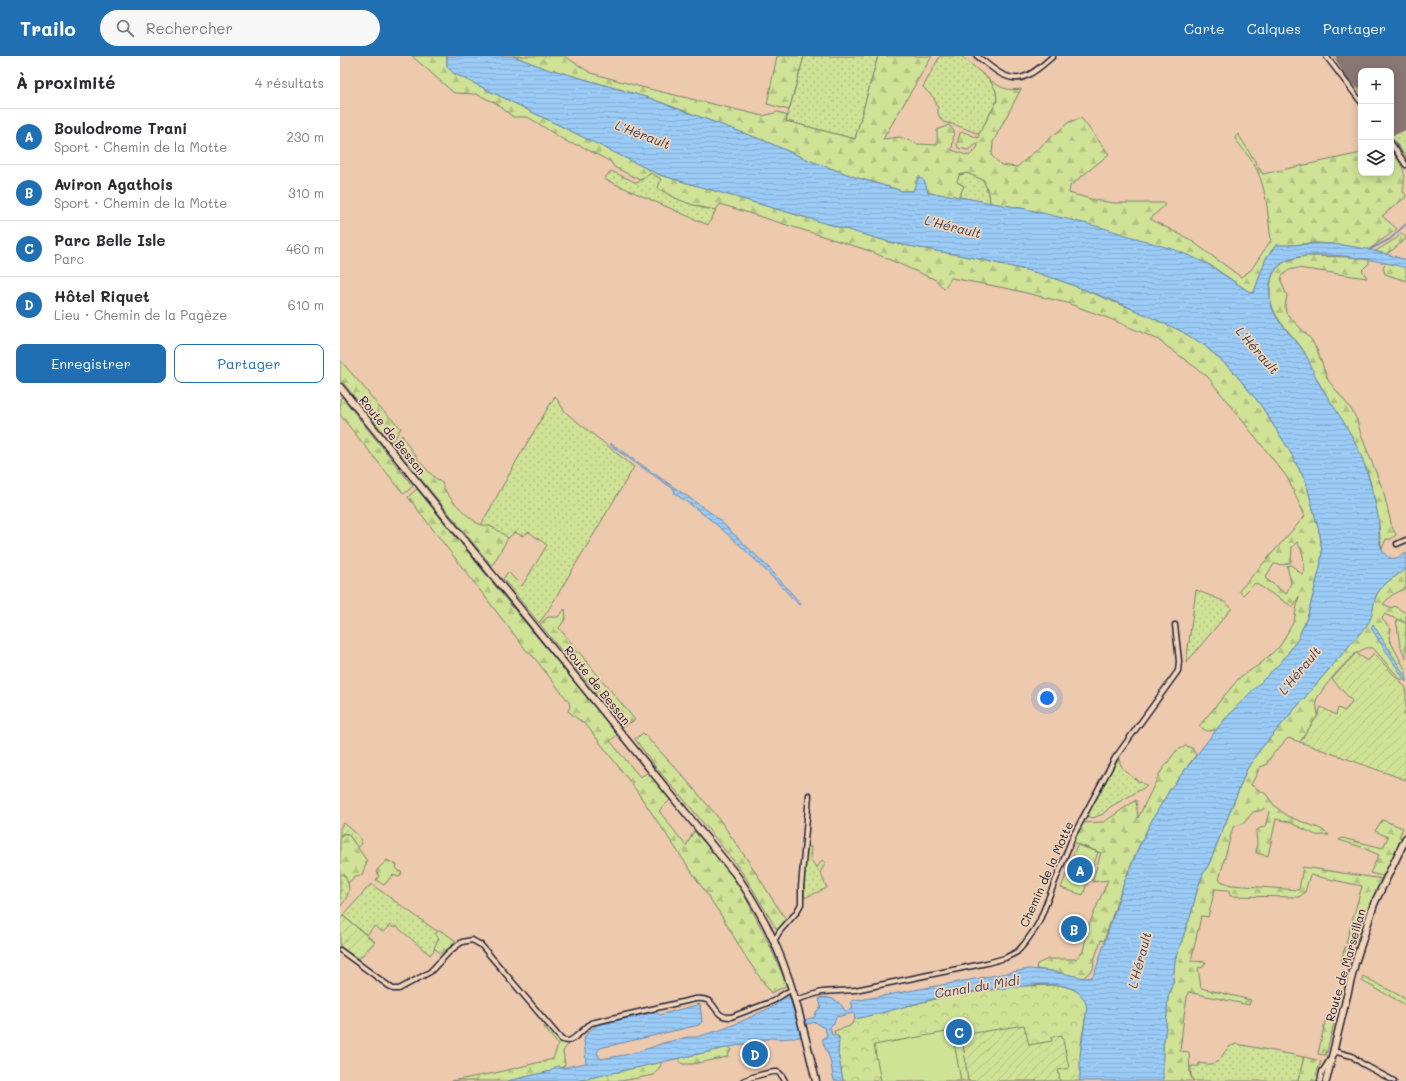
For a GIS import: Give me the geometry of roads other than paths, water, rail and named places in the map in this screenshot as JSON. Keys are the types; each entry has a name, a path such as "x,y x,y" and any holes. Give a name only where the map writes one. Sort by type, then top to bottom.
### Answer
{"main road":[{"name":"Route de Bessan","path":"340,387 738,876 755,905 782,959 802,1023 816,1081"},
{"name":"Route de Marseillan","path":"1326,1081 1355,963 1374,904 1406,838"}],"street":[{"path":"977,56 1007,77 1020,78 1026,77 1053,56"},
{"path":"1326,56 1358,98"},
{"path":"1394,147 1406,164"},
{"path":"1397,544 1406,540"},
{"name":"Chemin de la Motte","path":"795,1000 822,992 855,990 987,963 1012,955 1022,947 1039,922 1073,836 1115,758 1178,671 1179,661 1175,625"},
{"path":"773,939 796,913 801,904 801,887 809,795"},
{"path":"340,950 392,989 397,990 415,982 430,972 450,951 462,942 472,940 481,945 561,1039 567,1042 591,1023 703,998 709,1000 720,1014 725,1017 731,1017 773,1001 786,992 792,990"},
{"path":"1333,1051 1352,1056 1361,1063 1394,1081"},
{"path":"1320,1081 1322,1072 1331,1058"},
{"path":"743,1081 748,1078 775,1072 781,1074 786,1081"}],"water":[{"path":"447,56 513,56 552,71 553,70 649,98 765,141 808,160 855,177 902,191 913,191 919,176 925,182 928,193 948,195 1026,209 1100,227 1175,250 1206,263 1251,293 1254,292 1266,258 1276,245 1321,244 1348,246 1367,249 1406,260 1406,268 1376,261 1336,255 1297,257 1283,263 1272,276 1270,299 1274,314 1306,355 1318,382 1349,431 1362,457 1378,516 1380,546 1385,554 1390,558 1398,557 1406,553 1406,569 1384,585 1380,590 1375,599 1372,615 1367,625 1258,752 1247,769 1209,864 1198,887 1191,914 1175,960 1173,982 1168,997 1163,1047 1163,1081 1080,1081 1080,1055 1087,1008 1085,1002 1080,994 1073,989 1059,985 1042,984 954,994 855,1019 854,1013 836,1017 834,1023 830,1027 832,1035 837,1035 839,1039 838,1053 843,1081 834,1081 830,1059 823,1043 823,1038 827,1036 825,1028 816,1022 798,1026 801,1037 779,1039 771,1038 576,1081 508,1081 551,1071 558,1066 561,1068 586,1063 584,1039 588,1032 597,1025 657,1012 659,1015 700,1004 702,1022 699,1025 600,1048 597,1052 600,1059 625,1055 663,1043 688,1037 696,1037 721,1030 776,1005 784,996 789,996 797,1022 815,1017 816,1012 821,1007 819,998 831,998 840,1004 845,1011 853,1009 851,1001 1029,969 1051,971 1085,978 1092,977 1095,972 1124,883 1153,818 1171,788 1216,730 1236,707 1283,660 1298,639 1308,615 1320,568 1322,552 1320,535 1306,482 1288,448 1260,404 1232,370 1204,345 1181,331 1124,305 1038,273 975,258 893,243 660,175 453,73 447,66"},
{"path":"610,443 714,515 770,569 801,604 799,605 740,545 724,531 674,493 675,490 611,446"},
{"path":"1373,624 1406,677 1406,682 1371,628"}],"waterway":[{"path":"1369,250 1390,239 1406,224"}],"place":[{"name":"Boulodrome Trani","path":"1080,870"},
{"name":"Aviron Agathois","path":"1074,929"},
{"name":"Parc Belle Isle","path":"959,1032"},
{"name":"Hôtel Riquet","path":"755,1054"}],"water label":[{"name":"L'Hérault","path":"643,134"},
{"name":"L'Hérault","path":"953,226"},
{"name":"L'Hérault","path":"1258,350"},
{"name":"L'Hérault","path":"1299,670"},
{"name":"L'Hérault","path":"1139,960"},
{"name":"Canal du Midi","path":"977,986"}]}
